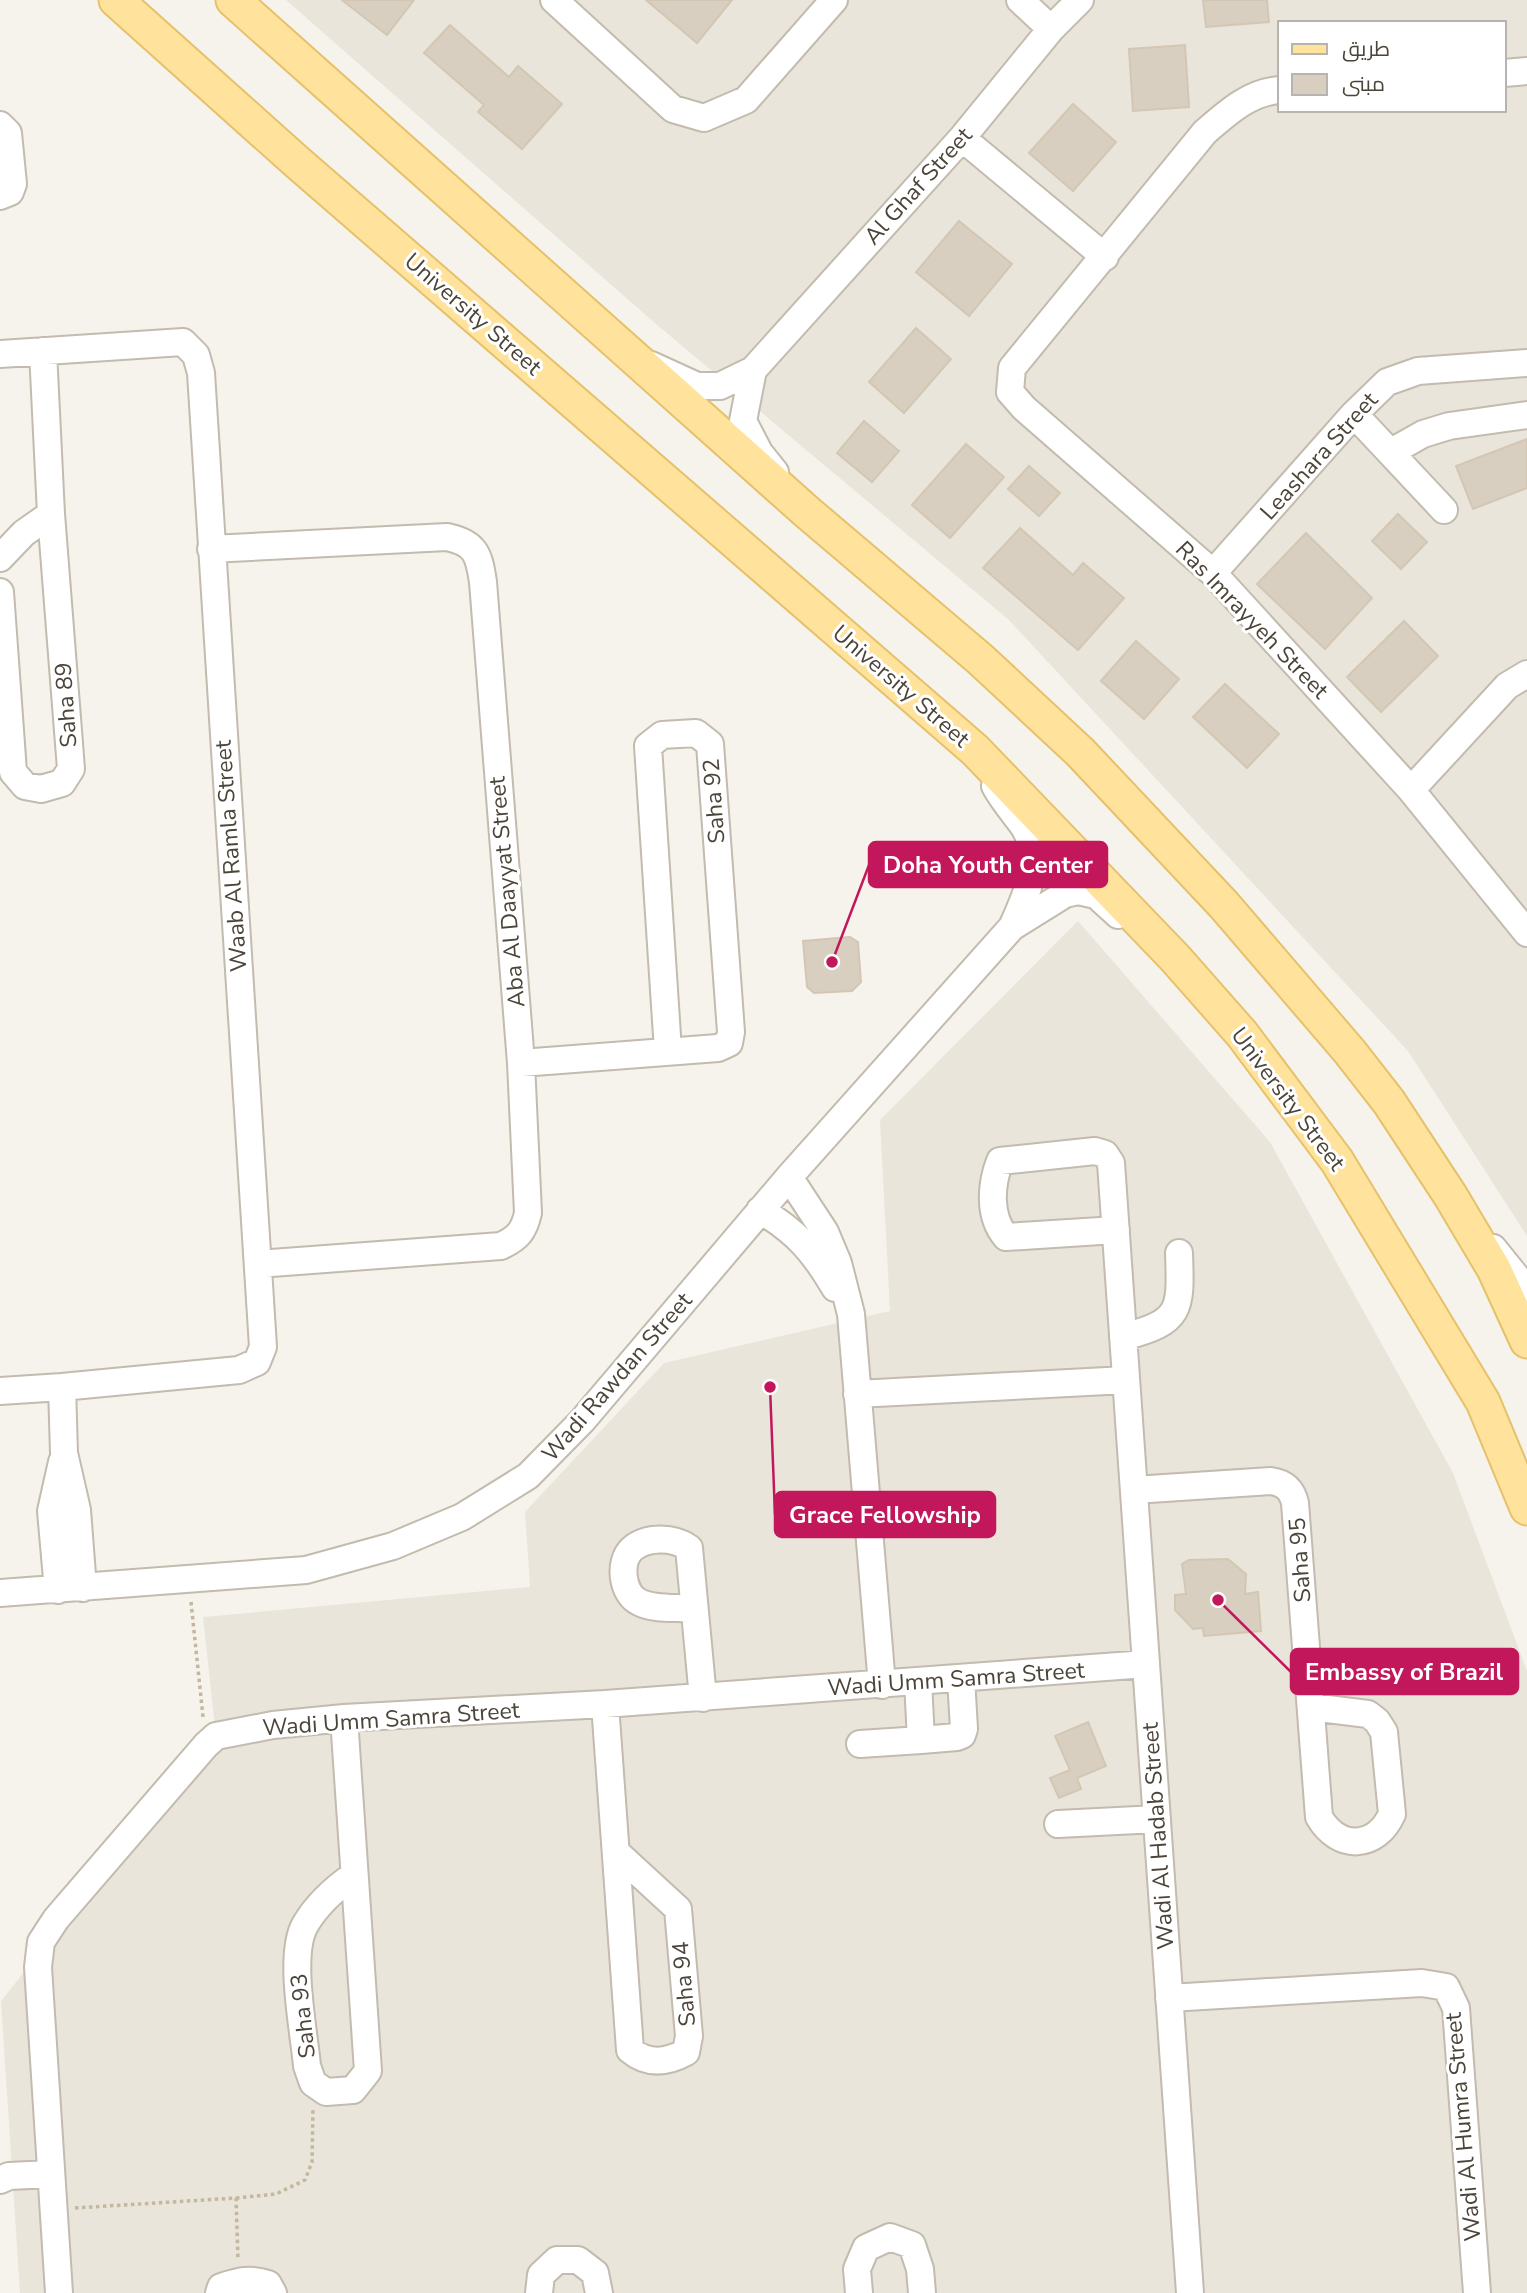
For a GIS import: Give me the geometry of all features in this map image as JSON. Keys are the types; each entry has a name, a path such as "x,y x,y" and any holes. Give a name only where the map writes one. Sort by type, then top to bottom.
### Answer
{"main road":[{"name":"University Street","path":"116,0 308,171 975,750 1175,958 1242,1034 1343,1171 1483,1402 1527,1508"},
{"path":"233,0 807,512 980,659 1070,742 1167,842 1350,1052 1388,1102 1494,1269 1527,1341"}],"street":[{"path":"554,0 673,109 704,118 746,100 834,0"},
{"path":"1020,0 1051,29"},
{"name":"Al Ghaf Street","path":"631,355 697,386 720,386 753,370 962,138 1051,29 1080,0"},
{"path":"1506,73 1527,72"},
{"name":"Ras Imrayyeh Street","path":"1278,90 1265,91 1236,106 1205,132 1012,368 1010,392 1024,408 1213,573 1411,790 1527,933"},
{"path":"0,125 8,133 13,184 10,192 0,196"},
{"path":"962,138 1105,257"},
{"name":"Waab Al Ramla Street","path":"0,354 168,341 183,342 197,355 201,373 263,1347 257,1362 239,1370 0,1391"},
{"name":"Saha 89","path":"0,592 13,772 25,786 41,789 62,783 71,769 51,514 43,351"},
{"name":"Leashara Street","path":"1213,573 1354,414 1387,382 1418,371 1527,363"},
{"path":"753,370 743,421 759,452 807,512"},
{"path":"1354,414 1444,510"},
{"path":"1391,452 1423,434 1449,426 1527,415"},
{"path":"0,558 24,533 51,514"},
{"name":"Aba Al Daayyat Street","path":"211,549 447,537 464,540 474,552 483,582 521,1063 528,1213 525,1228 516,1238 501,1246 258,1264"},
{"path":"1411,790 1507,686 1527,674"},
{"name":"Saha 92","path":"521,1063 718,1048 729,1043 731,1032 710,744 696,733 662,736 648,746 668,1051"},
{"name":"Wadi Rawdan Street","path":"975,750 1001,797 1025,829 1031,845 1032,876 1012,927"},
{"name":"Wadi Rawdan Street","path":"0,1593 306,1570 393,1546 462,1517 528,1476 582,1421 760,1210 1012,927 1065,894 1078,891 1096,895 1139,934 1175,958"},
{"name":"Wadi Al Hadab Street","path":"1116,1230 1006,1237 998,1226 992,1200 1000,1160 1096,1151 1105,1154 1111,1163 1116,1230 1157,1819 1169,1998 1190,2293"},
{"path":"789,1177 825,1233 838,1263 851,1314 882,1685"},
{"path":"760,1210 786,1226 819,1261 851,1314"},
{"path":"1465,1220 1477,1228 1527,1290"},
{"path":"1123,1337 1153,1329 1172,1316 1181,1295 1179,1253"},
{"path":"858,1394 1126,1380"},
{"path":"62,1387 64,1453 51,1511 70,1589"},
{"name":"Saha 95","path":"1134,1490 1271,1481 1288,1487 1296,1503 1319,1817 1325,1828 1345,1840 1368,1839 1387,1825 1392,1814 1384,1732 1368,1714 1311,1706"},
{"path":"694,1609 703,1698"},
{"name":"Wadi Umm Samra Street","path":"59,2293 38,1967 41,1942 56,1919 216,1736 273,1724 344,1718 703,1698 1146,1664"},
{"path":"860,1744 962,1735 964,1729 961,1678"},
{"path":"918,1682 921,1740"},
{"name":"Saha 94","path":"605,1704 630,2050 648,2062 672,2060 686,2052 689,2036 678,1909 616,1852"},
{"name":"Saha 93","path":"344,1718 368,2071 353,2090 326,2092 313,2083 307,2066 296,1957 304,1927 327,1895 354,1875"},
{"path":"1058,1824 1157,1819"},
{"name":"Wadi Al Humra Street","path":"1169,1998 1422,1983 1446,1987 1456,2008 1477,2293"},
{"path":"0,2180 9,2176 51,2174"},
{"path":"859,2293 857,2269 866,2248 890,2237 912,2245 920,2269 922,2293"},
{"path":"538,2293 541,2276 557,2260 578,2260 595,2273 599,2293"},
{"path":"229,2287 253,2279 268,2284 273,2293"}],"path":[{"path":"189,1579 206,1745"},
{"path":"70,2208 276,2194 305,2180 312,2162 313,2083"},
{"path":"229,2287 236,2198"}],"shaded area":[{"path":"286,0 1527,0 1527,1236 1408,1051 1009,620 656,324"},
{"path":"1078,921 1270,1142 1453,1473 1527,1671 1527,2293 20,2293 1,2001 216,1736 203,1617 530,1587 525,1512 664,1363 890,1311 880,1120"}],"building":[{"path":"342,0 414,0 387,35"},
{"path":"646,0 732,0 697,43"},
{"path":"1203,0 1267,0 1269,22 1206,27"},
{"path":"450,25 509,77 518,66 562,104 522,149 478,112 484,105 424,53"},
{"path":"1185,45 1189,107 1133,111 1129,49"},
{"path":"1073,104 1116,142 1073,191 1029,153"},
{"path":"959,221 1012,264 969,316 916,272"},
{"path":"916,328 951,359 904,413 869,382"},
{"path":"864,421 899,451 872,482 837,453"},
{"path":"1527,439 1527,488 1473,509 1456,466"},
{"path":"966,444 1004,477 950,538 912,505"},
{"path":"1029,466 1060,493 1039,516 1008,489"},
{"path":"1398,514 1427,542 1401,569 1372,541"},
{"path":"1020,528 1073,575 1083,563 1124,598 1078,650 983,568"},
{"path":"1306,533 1372,598 1325,649 1257,584"},
{"path":"1404,621 1438,656 1381,712 1347,677"},
{"path":"1136,641 1179,679 1144,719 1101,681"},
{"path":"1225,684 1279,734 1247,768 1193,717"},
{"path":"850,937 858,942 861,982 852,991 814,993 807,987 803,941"},
{"path":"1228,1559 1246,1574 1245,1594 1258,1592 1261,1631 1204,1636 1203,1628 1193,1629 1175,1610 1175,1595 1186,1594 1182,1564 1189,1560"},
{"path":"1088,1722 1106,1766 1077,1778 1081,1789 1059,1798 1050,1778 1070,1770 1055,1736"}],"place":[{"name":"Doha Youth Center","path":"832,962"},
{"name":"Grace Fellowship","path":"770,1387"},
{"name":"Embassy of Brazil","path":"1218,1600"}]}
